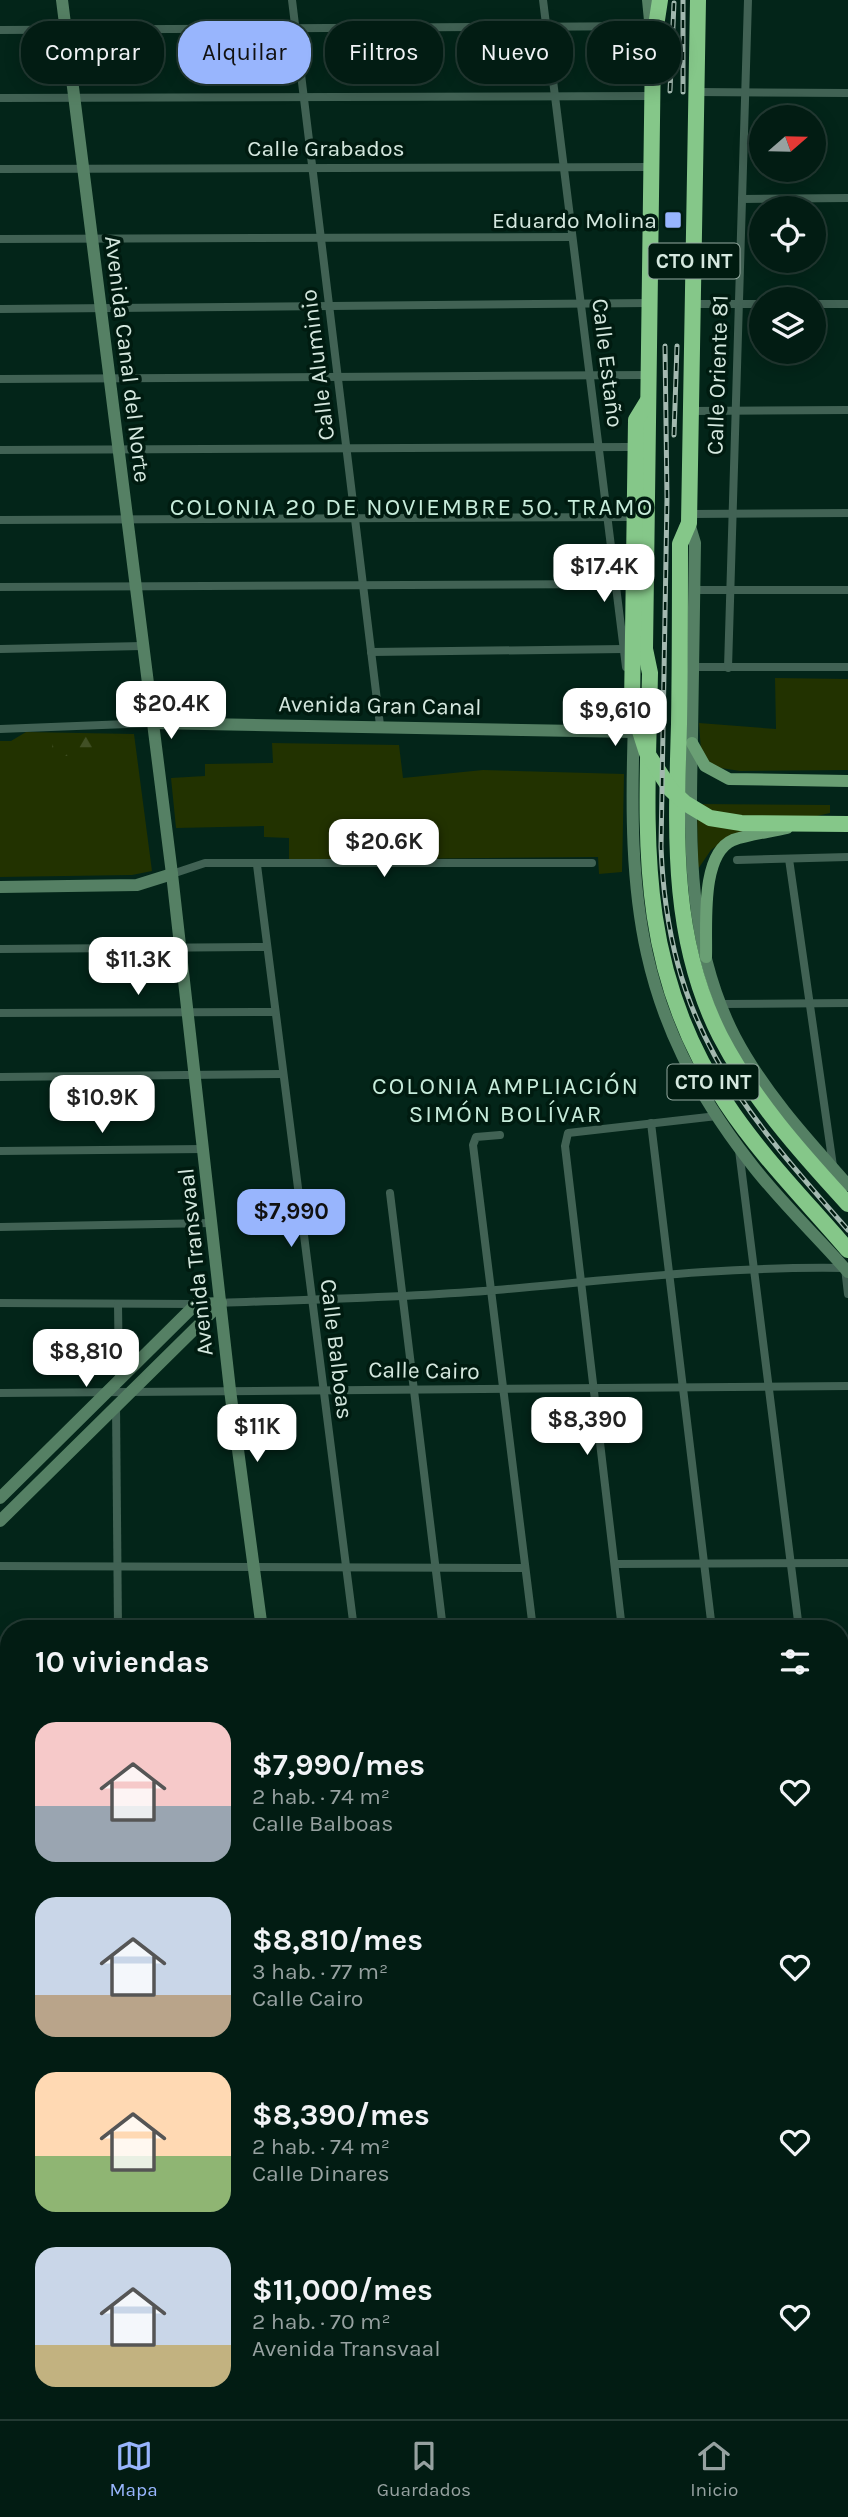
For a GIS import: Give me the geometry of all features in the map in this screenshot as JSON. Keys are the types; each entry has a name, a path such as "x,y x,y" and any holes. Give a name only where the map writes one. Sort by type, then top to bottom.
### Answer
{"highway":[{"name":"CTO INT","path":"657,21 660,0"},
{"name":"CTO INT","path":"698,0 690,518 680,544 684,774 681,914 695,973 720,1036 757,1095 848,1204"},
{"name":"CTO INT","path":"652,84 645,649 650,673 641,773 641,819 658,946 673,999 695,1050 726,1103 755,1143 848,1250"},
{"path":"648,400 636,419 632,706 647,753 671,790 685,803 710,818 741,823 848,824"}],"main road":[{"name":"Avenida Canal del Norte","path":"62,0 65,21"},
{"name":"CTO INT","path":"648,0 650,21"},
{"name":"Avenida Canal del Norte","path":"72,84 153,723"},
{"name":"CTO INT","path":"684,774 692,743 695,543 690,518"},
{"name":"CTO INT","path":"641,773 634,732 636,675 645,649"},
{"name":"Avenida Gran Canal","path":"153,723 380,725 634,732"},
{"name":"Avenida Transvaal","path":"153,723 230,1390 261,1620"},
{"path":"692,743 705,766 729,779 848,781"},
{"path":"706,957 710,876 721,848 743,838 848,817"},
{"name":"CTO INT","path":"641,819 636,900 651,976 673,1037 717,1116 738,1147 846,1270"},
{"name":"CTO INT","path":"684,819 691,878 706,957 735,1037 770,1091 848,1185"},
{"path":"0,887 136,885 172,874"},
{"path":"0,1521 116,1406 118,1389 196,1304 220,1303"},
{"path":"0,1498 118,1389 220,1303"}],"street":[{"name":"Calle Aluminio","path":"292,0 295,21"},
{"name":"Calle Estaño","path":"543,0 545,21"},
{"name":"Calle Oriente 81","path":"728,668 748,0"},
{"path":"311,28 457,27"},
{"path":"0,30 21,30"},
{"name":"Calle Aluminio","path":"303,84 380,725"},
{"name":"Calle Estaño","path":"554,84 634,732"},
{"path":"696,92 848,93"},
{"path":"0,98 652,96"},
{"name":"Calle Grabados","path":"0,169 651,167"},
{"path":"742,199 848,198"},
{"path":"0,239 572,237"},
{"path":"0,309 649,303"},
{"path":"693,304 749,304"},
{"path":"826,304 848,304"},
{"path":"0,379 109,376 338,378 648,375"},
{"path":"691,411 848,410"},
{"path":"0,450 630,447"},
{"path":"690,518 732,513 848,513"},
{"path":"0,520 127,517 631,517"},
{"path":"0,587 363,588 616,584"},
{"path":"694,590 848,590"},
{"path":"0,649 143,646"},
{"path":"371,652 624,649"},
{"path":"693,667 848,667"},
{"name":"Avenida Gran Canal","path":"0,729 153,723"},
{"path":"737,860 848,857"},
{"path":"789,859 834,1168"},
{"path":"172,874 205,863 592,863"},
{"name":"Calle Balboas","path":"257,865 353,1620"},
{"path":"0,949 267,947"},
{"path":"721,1004 848,1003"},
{"path":"0,1013 275,1012"},
{"path":"0,1077 284,1074"},
{"path":"621,1620 565,1146 568,1133 717,1116"},
{"path":"651,1123 711,1620"},
{"path":"500,1135 477,1137 473,1145 532,1620"},
{"path":"738,1147 798,1620"},
{"path":"0,1151 204,1149"},
{"path":"390,1193 442,1620"},
{"path":"0,1227 212,1223"},
{"path":"220,1303 493,1290 755,1269 846,1270 848,1294"},
{"path":"0,1303 196,1304"},
{"path":"118,1304 118,1389"},
{"name":"Calle Cairo","path":"0,1393 118,1389 848,1387"},
{"path":"116,1406 118,1620"},
{"path":"615,1564 848,1563"},
{"path":"0,1566 526,1568"}],"green space":[{"path":"775,678 848,679 848,770 740,771 702,765 699,723 776,729"},
{"path":"26,732 134,734 152,871 132,875 0,877 0,741 11,741"},
{"path":"52,734 102,734 102,749 92,756 52,756"},
{"path":"272,743 399,745 403,778 483,770 624,774 622,872 599,874 598,857 289,860 289,838 264,837 264,826 176,828 171,778 205,776 205,764 273,763"},
{"path":"697,804 830,805 830,813 730,836 711,850 698,869"}],"railway":[{"path":"683,0 683,92"},
{"path":"670,91 674,3"},
{"path":"665,346 667,499 661,847 666,909 678,963 694,1012 716,1057 742,1100 773,1142 848,1230"},
{"path":"674,435 677,346"}],"place":[{"name":"Eduardo Molina","path":"673,220"}],"district":[{"name":"COLONIA 20 DE NOVIEMBRE 5O. TRAMO","path":"412,507"},
{"name":"COLONIA AMPLIACIÓN SIMÓN BOLÍVAR","path":"506,1100"}]}
